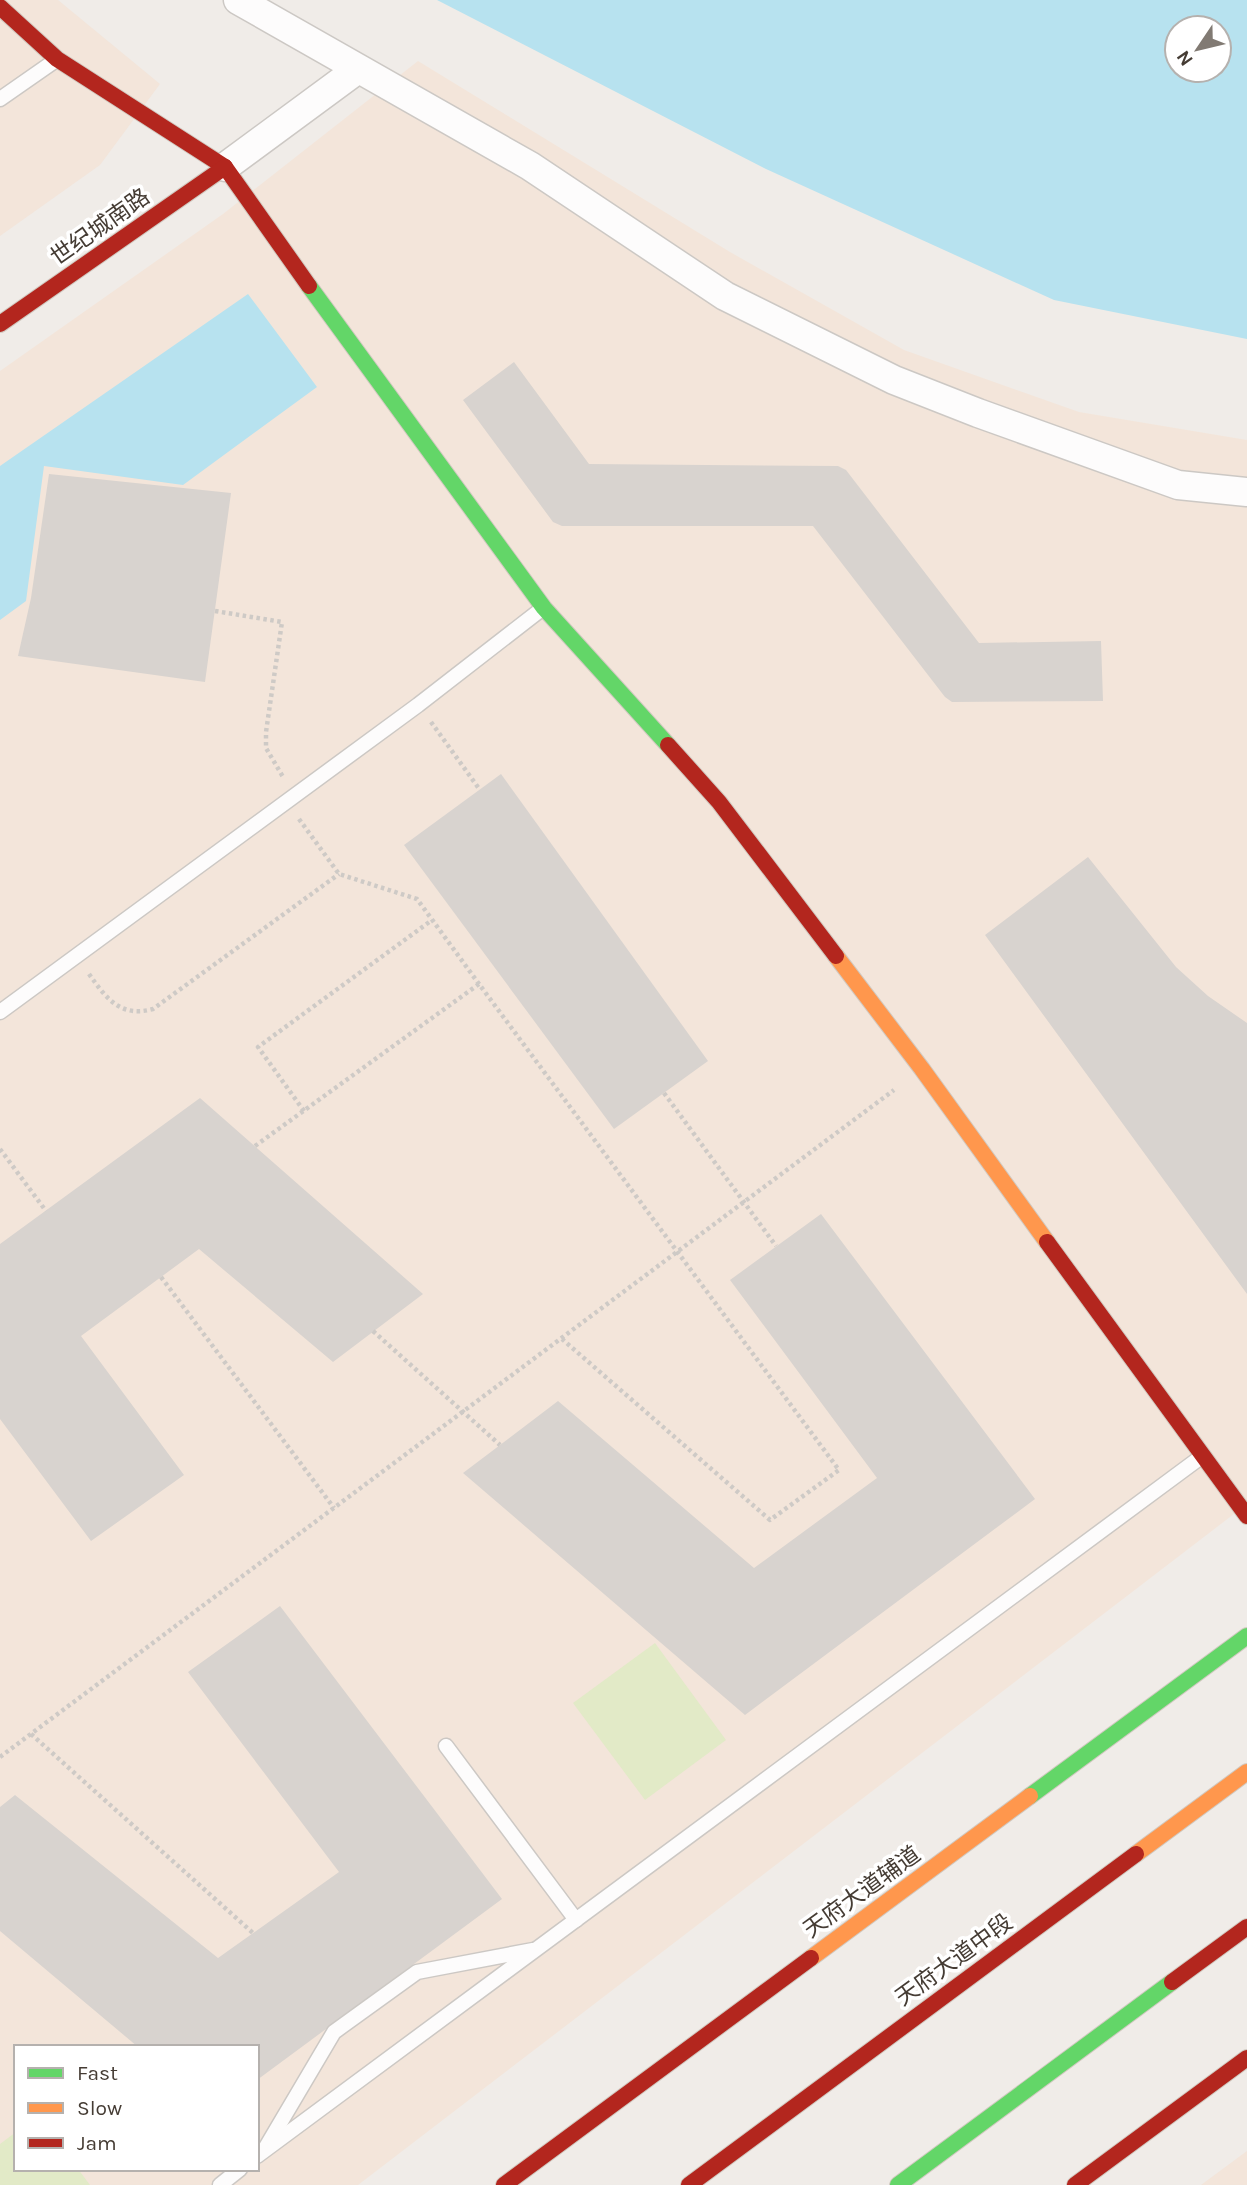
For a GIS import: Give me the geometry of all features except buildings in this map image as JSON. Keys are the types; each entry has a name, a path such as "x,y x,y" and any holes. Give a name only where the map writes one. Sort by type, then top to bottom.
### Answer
{"street":[{"path":"238,0 530,166 725,296 894,380 1178,485 1247,492"},
{"path":"0,6 57,59 225,167 544,608 719,802 922,1069 1247,1516"},
{"path":"225,167 358,69"},
{"name":"世纪城南路","path":"0,324 225,167"},
{"name":"天府大道辅道","path":"504,2185 1247,1636"},
{"name":"天府大道中段","path":"689,2185 1247,1772"},
{"path":"898,2185 1247,1927"},
{"path":"1075,2185 1247,2059"}],"lane":[{"path":"0,99 57,59"},
{"path":"0,1012 418,705 544,608"},
{"path":"259,2155 1203,1455"},
{"path":"446,1746 576,1920"},
{"path":"259,2155 334,2032 417,1972 538,1949"},
{"path":"219,2185 237,2171"}],"path":[{"path":"215,611 282,622 266,748 291,798 339,874 417,899 839,1470 771,1520 562,1339"},
{"path":"448,746 480,790"},
{"path":"76,956 103,994 116,1006 140,1013 153,1009 339,874"},
{"path":"304,1111 258,1047 432,920"},
{"path":"255,1146 479,984"},
{"path":"0,1757 922,1069"},
{"path":"664,1093 776,1246"},
{"path":"0,1149 46,1211"},
{"path":"161,1277 334,1508"},
{"path":"373,1332 500,1445"},
{"path":"31,1734 253,1933"}],"shaded area":[{"path":"0,0 58,0 160,84 100,165 0,236"},
{"path":"418,61 730,252 904,350 1079,412 1247,440 1247,1504 358,2185 0,2185 0,371 223,214"},
{"path":"1247,2151 1247,2185 1201,2185"}],"green space":[{"path":"655,1643 726,1740 645,1800 573,1703"},
{"path":"14,2134 14,2171 80,2171 90,2185 0,2185 0,2144"}],"water":[{"path":"437,0 1247,0 1247,339 1054,300 766,169"},
{"path":"248,294 317,387 183,485 44,466 26,601 0,620 0,466"}],"traffic: fast":[{"path":"309,286 544,608 668,745"},
{"path":"1030,1796 1247,1636"},
{"path":"898,2185 1172,1982"}],"traffic: slow":[{"path":"836,956 922,1069 1047,1242"},
{"path":"1136,1854 1247,1772"},
{"path":"811,1958 1030,1796"}],"traffic: jam":[{"path":"0,7 57,59 225,167 309,286"},
{"path":"0,324 225,167"},
{"path":"668,745 719,802 836,956"},
{"path":"1047,1242 1247,1516"},
{"path":"689,2185 1136,1854"},
{"path":"1172,1982 1247,1927"},
{"path":"504,2185 811,1958"},
{"path":"1075,2185 1247,2058"}]}
